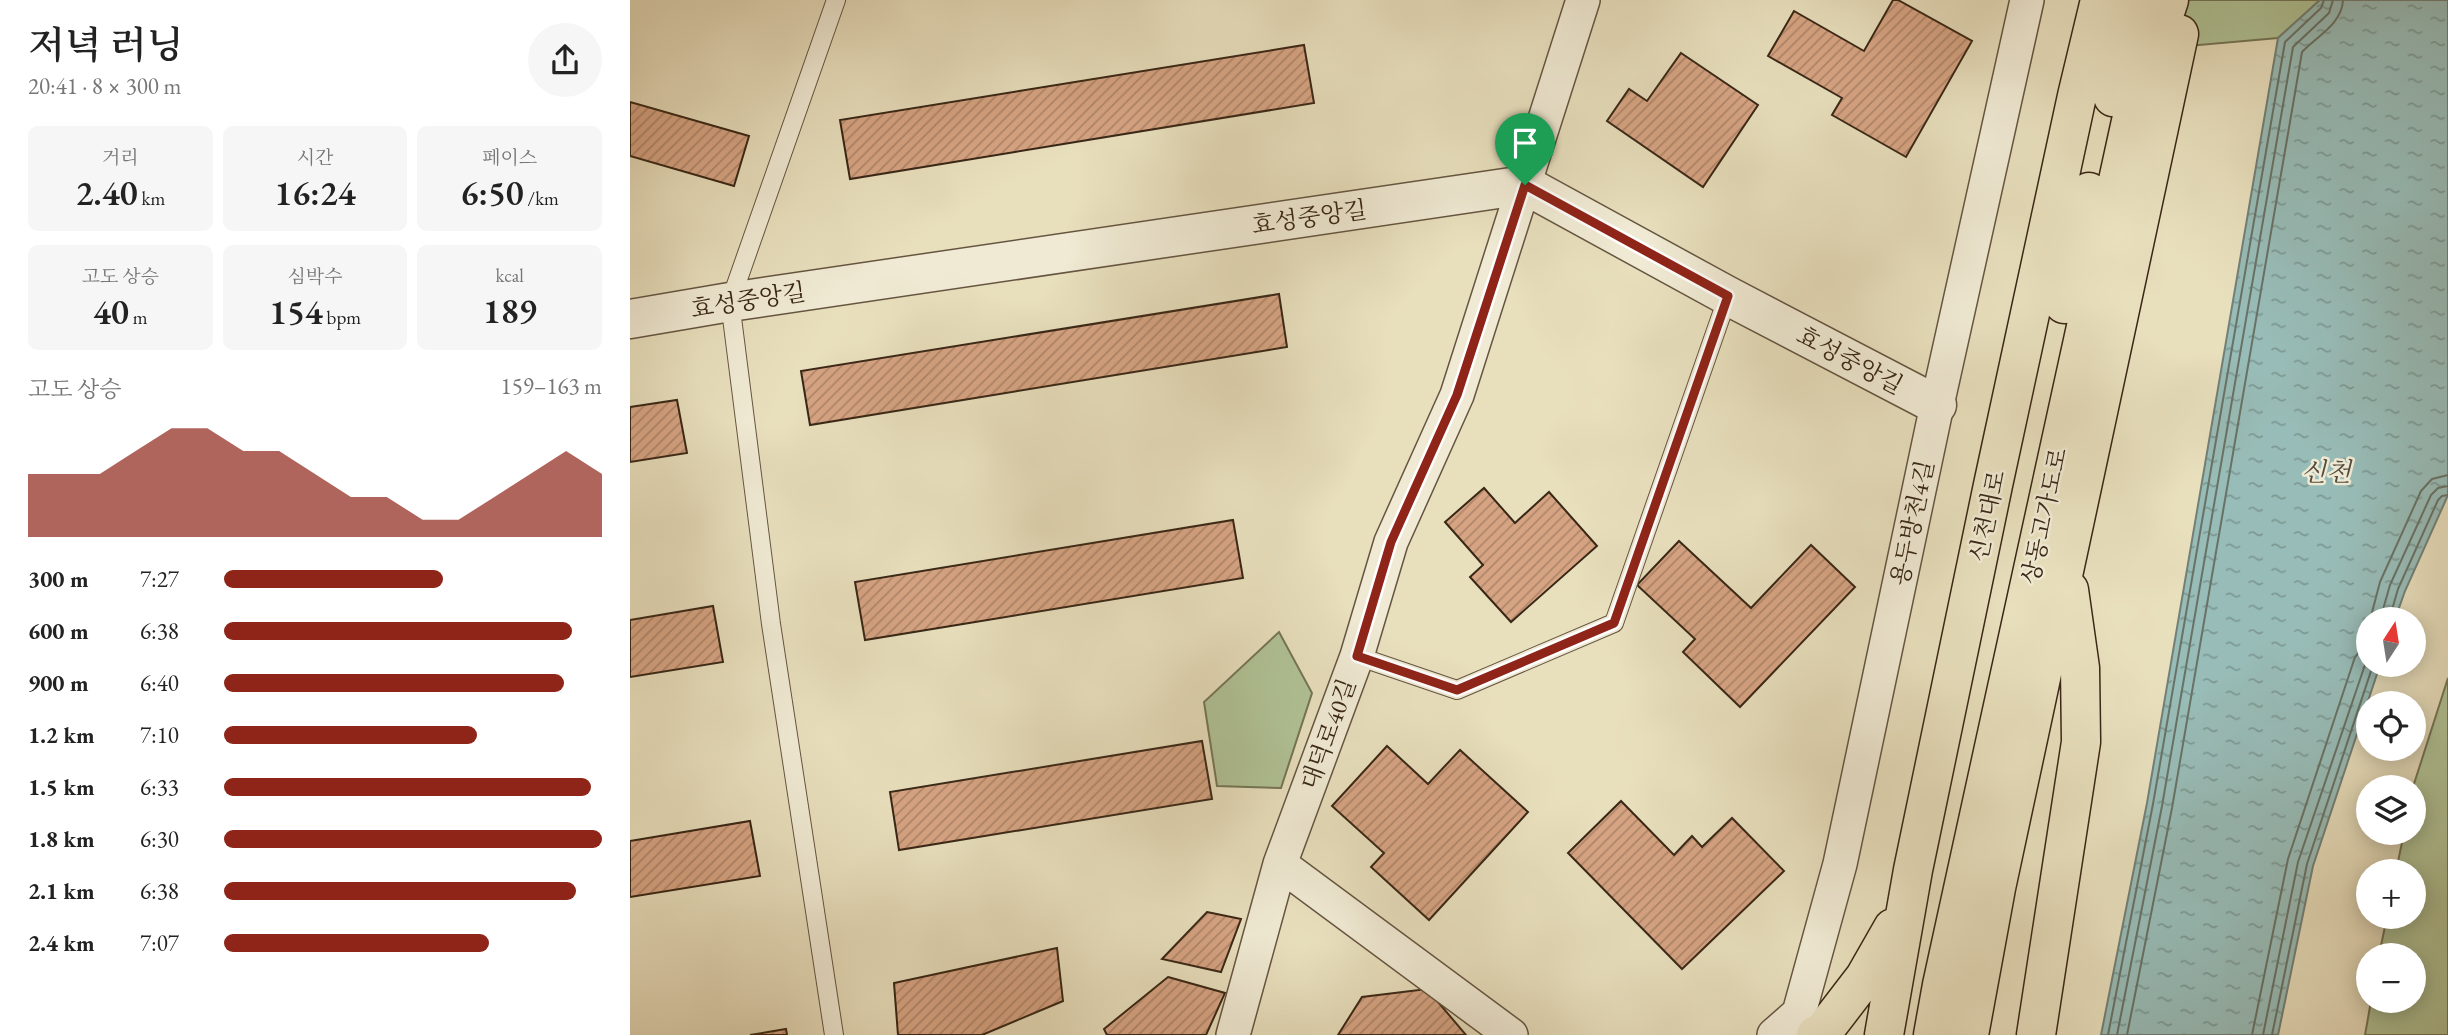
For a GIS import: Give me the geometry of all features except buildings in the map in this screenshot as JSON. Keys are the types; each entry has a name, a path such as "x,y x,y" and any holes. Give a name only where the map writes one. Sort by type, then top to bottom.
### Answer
{"highway":[{"name":"신천대로","path":"1884,1035 1913,870 1996,471 2100,0"},
{"name":"상동고가도로","path":"1933,1035 2077,244 2137,0"},
{"name":"상동고가도로","path":"1909,1035 2135,103 2169,0"},
{"path":"1969,1035 1996,888 2178,47 2181,0"},
{"path":"2036,1028 2081,742 2080,668 2065,565"},
{"path":"1816,1035 1822,1033 1865,977 1908,902"}],"street":[{"name":"대덕로40길","path":"1233,1035 1280,864 1357,656 1391,542 1457,395 1583,0"},
{"name":"용두방천4길","path":"1774,1035 1799,1013 1833,889 2027,0"},
{"name":"효성중앙길","path":"630,319 1525,185 1728,296 1937,405"},
{"path":"1280,864 1511,1035"}],"lane":[{"path":"834,1035 771,624 730,302 836,0"},
{"path":"1357,656 1457,690 1614,623 1728,296"}],"green space":[{"path":"2181,0 2320,0 2278,38 2177,47"},
{"path":"1279,632 1312,693 1281,788 1217,786 1204,702"},
{"path":"2448,678 2448,1035 2365,1035 2369,1013 2426,1013 2426,943 2382,943 2384,929 2426,929 2426,859 2399,859 2401,845 2426,845 2426,775 2417,775 2421,761 2426,761 2426,747"}],"water":[{"name":"신천","path":"2320,0 2448,0 2448,495 2399,607 2356,607 2356,677 2376,677 2371,691 2356,691 2356,737 2313,866 2278,1035 2101,1035 2147,803 2278,38"}],"route":[{"path":"1525,185 1728,296 1614,623 1457,690 1357,656 1391,542 1457,395 1525,185"}]}
